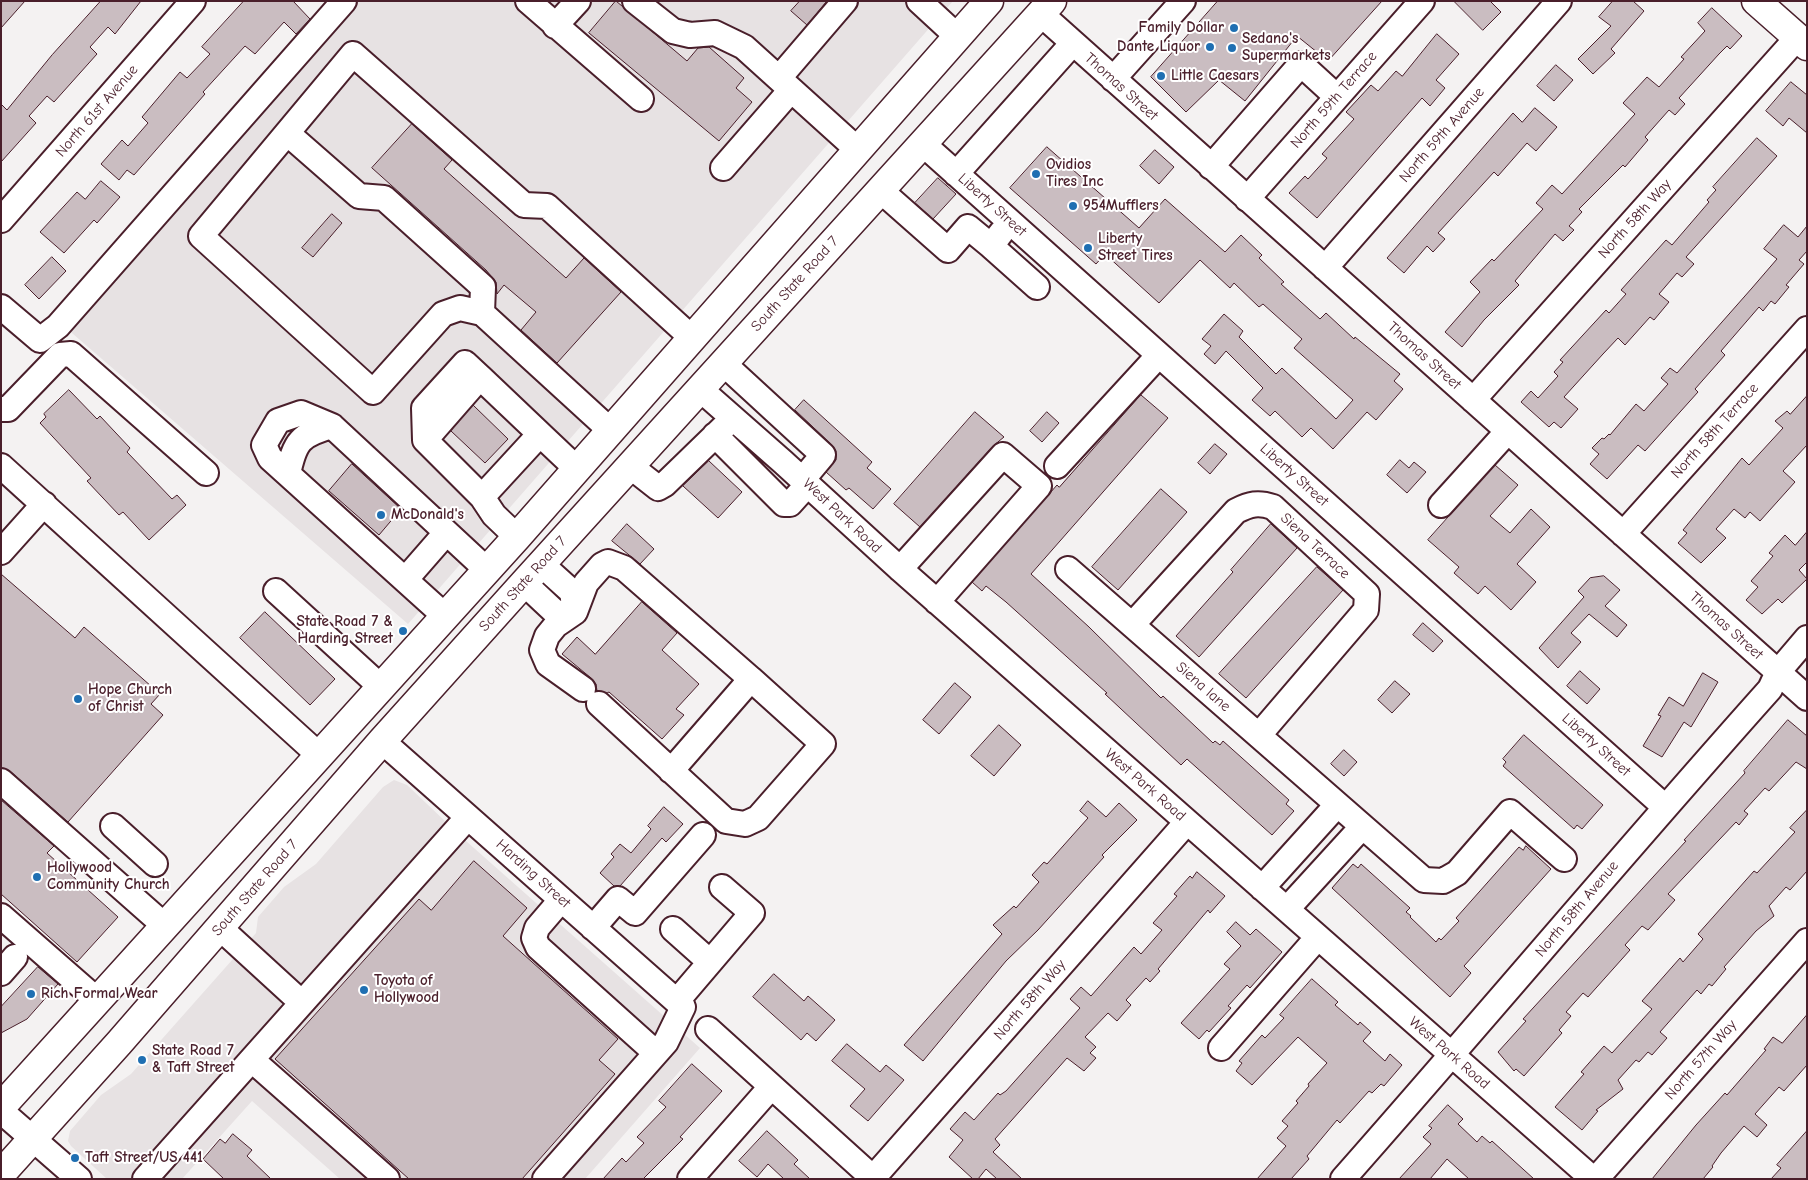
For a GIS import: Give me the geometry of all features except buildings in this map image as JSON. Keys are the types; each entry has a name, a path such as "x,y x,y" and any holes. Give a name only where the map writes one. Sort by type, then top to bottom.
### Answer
{"main road":[{"path":"1,1107 517,537 989,1"},
{"path":"1756,1 1802,42"},
{"name":"South State Road 7","path":"1,1174 31,1138 119,1043 382,741 1048,5"},
{"path":"697,333 694,366 700,389"},
{"path":"609,489 618,468 619,458 618,446 611,431"},
{"path":"381,688 376,717 382,741"},
{"path":"320,756 328,782 325,807"}],"street":[{"name":"North 61st Avenue","path":"1,220 193,1"},
{"path":"1,307 40,340 58,326 344,1"},
{"path":"528,1 641,99"},
{"path":"555,26 578,1"},
{"path":"635,1 673,31 690,36 716,32 744,47 858,150"},
{"path":"724,168 845,1"},
{"path":"919,1 958,37"},
{"path":"1113,79 1183,1"},
{"name":"North 59th Terrace","path":"1247,199 1422,1"},
{"name":"North 59th Avenue","path":"1325,268 1559,1"},
{"name":"Thomas Street","path":"1048,5 1073,44 1807,698"},
{"name":"North 58th Way","path":"1473,400 1802,42"},
{"path":"956,174 1073,44"},
{"path":"611,431 482,313 460,308 443,314 373,392 201,236 353,54 524,206 547,206 697,333"},
{"path":"1211,167 1301,64 1337,97"},
{"path":"287,133 359,196 384,198 483,287 482,313"},
{"name":"Liberty Street","path":"923,144 1664,807"},
{"path":"880,190 948,250 968,226 1036,287"},
{"path":"991,246 1010,222"},
{"name":"North 58th Terrace","path":"1623,534 1807,329"},
{"path":"1,409 8,409 60,355 71,354 206,473"},
{"path":"1057,466 1159,355"},
{"path":"715,436 784,504 790,504 823,455 723,363"},
{"path":"517,537 494,516 482,497 424,440 480,377 577,469"},
{"name":"West Park Road","path":"700,389 937,602 1594,1179"},
{"path":"446,616 270,458 264,445 278,421 301,413 332,426 486,570"},
{"path":"630,466 658,488 665,484 732,419"},
{"path":"1440,505 1508,431"},
{"path":"482,497 540,434"},
{"path":"900,569 1003,455 1039,486 937,602"},
{"path":"763,483 783,462"},
{"path":"1,466 320,756"},
{"name":"Siena Terrace","path":"1132,625 1236,510 1248,504 1261,503 1273,507 1367,594 1366,610 1259,736"},
{"path":"1,552 44,504"},
{"path":"405,580 446,533"},
{"path":"608,562 616,563 751,679 823,744 758,818 745,824 726,821 591,697 548,664 542,650 547,636 556,625 575,612 586,584 602,564 608,562"},
{"name":"Siena lane","path":"1068,569 1424,880 1443,881 1457,873 1510,812 1564,859"},
{"path":"532,574 556,613 575,612"},
{"path":"276,591 381,688"},
{"name":"North 58th Avenue","path":"1343,1179 1452,1055 1664,807 1770,689 1778,672 1807,638"},
{"path":"671,771 751,679"},
{"name":"Harding Street","path":"382,741 680,1004"},
{"path":"1,781 165,926"},
{"path":"1262,888 1337,805"},
{"path":"145,1179 468,817"},
{"name":"North 58th Way","path":"873,1179 1187,822"},
{"path":"113,826 155,864"},
{"path":"1287,909 1362,827"},
{"path":"594,928 618,899 635,913 703,835"},
{"path":"546,1179 656,1053 672,1031 680,1004 710,962 752,913 722,887"},
{"path":"561,900 537,928 534,938 538,947 656,1053"},
{"path":"1,916 97,1000"},
{"path":"220,928 302,1003"},
{"path":"673,929 710,962"},
{"path":"1221,1048 1318,937"},
{"name":"North 57th Way","path":"1594,1179 1807,940"},
{"path":"708,1029 873,1179"},
{"path":"252,1060 387,1179"},
{"path":"690,1179 771,1087"},
{"path":"1,1111 79,1179"}],"shaded area":[{"path":"337,1 953,1 408,624 50,314"},
{"path":"394,780 407,785 466,841 700,1048 585,1179 340,1179 252,1101 182,1179 107,1179 71,1146 68,1141 70,1131 101,1095 131,1074 256,933 258,917 284,887 316,864 383,787"}],"place":[{"name":"Family Dollar","path":"1234,28"},
{"name":"Dante Liquor","path":"1210,47"},
{"name":"Sedano's Supermarkets","path":"1232,48"},
{"name":"Little Caesars","path":"1161,76"},
{"name":"Ovidios Tires Inc","path":"1036,174"},
{"name":"954Mufflers","path":"1073,206"},
{"name":"Liberty Street Tires","path":"1088,248"},
{"name":"McDonald's","path":"381,515"},
{"name":"State Road 7 & Harding Street","path":"403,631"},
{"name":"Hope Church of Christ","path":"78,699"},
{"name":"Hollywood Community Church","path":"37,877"},
{"name":"Toyota of Hollywood","path":"364,990"},
{"name":"Rich Formal Wear","path":"31,994"},
{"name":"State Road 7 & Taft Street","path":"142,1060"},
{"name":"Taft Street/US 441","path":"75,1158"}]}
